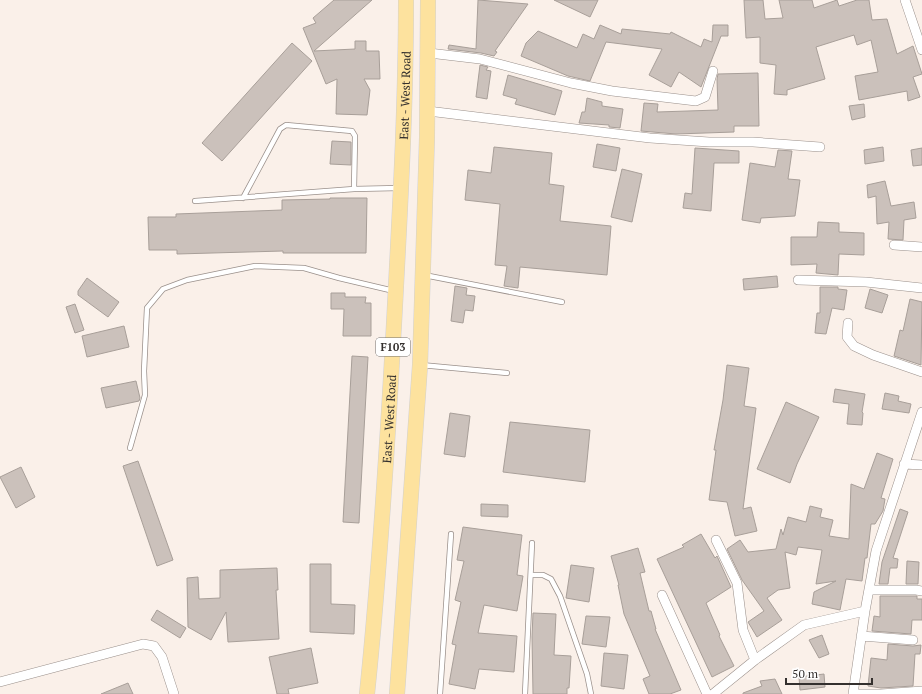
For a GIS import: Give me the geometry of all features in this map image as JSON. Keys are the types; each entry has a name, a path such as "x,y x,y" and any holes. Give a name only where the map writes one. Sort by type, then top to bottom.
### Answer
{"main road":[{"name":"East - West Road","path":"367,694 375,618 401,188 406,50 406,0"},
{"name":"East - West Road","path":"397,694 420,365 428,111 428,0"}],"street":[{"path":"906,0 922,50"},
{"path":"428,52 480,59 571,83 612,91 696,101 705,97 713,71"},
{"path":"428,111 650,138 709,142 753,142 820,147"},
{"path":"894,245 922,247"},
{"path":"798,280 866,282 922,288"},
{"path":"848,323 847,337 854,346 873,355 922,372"},
{"path":"922,412 876,552 864,611 853,694 881,694 922,691"},
{"path":"904,464 922,466"},
{"path":"716,540 737,583 743,630 755,660"},
{"path":"869,590 922,591"},
{"path":"662,595 707,694"},
{"path":"714,694 755,660 804,625 864,611"},
{"path":"861,636 913,640"},
{"path":"0,682 143,644 154,646 162,657 174,694"}],"lane":[{"path":"243,198 280,130 286,125 352,131 356,136 354,189"},
{"path":"195,201 354,189 401,188"},
{"path":"130,448 145,394 144,371 147,308 163,289 187,280 255,266 304,268 395,291"},
{"path":"423,274 562,302"},
{"path":"420,365 507,373"},
{"path":"440,694 451,534"},
{"path":"525,694 532,543"},
{"path":"531,575 543,575 551,579 560,596 587,674 591,694"}],"building":[{"path":"334,0 372,0 314,51 355,49 355,41 366,41 366,51 379,51 380,79 364,79 370,90 367,115 336,114 337,79 326,84 303,28 316,23 313,18"},
{"path":"478,0 528,4 495,51 497,52 494,56 448,49 449,45 476,49"},
{"path":"554,0 598,0 590,17"},
{"path":"744,0 763,0 765,19 783,18 779,0 812,0 814,8 837,0 839,6 857,0 869,0 872,20 887,19 897,54 913,46 922,74 913,77 920,97 908,101 907,91 859,100 855,76 878,72 871,40 857,45 854,35 816,47 825,79 787,90 787,95 774,94 776,65 760,63 760,37 746,38"},
{"path":"600,25 621,34 622,29 670,34 671,32 701,47 704,39 712,42 713,25 728,25 728,36 721,36 701,87 679,72 671,87 649,75 662,49 606,42 590,81 568,76 521,56 526,43 538,31 577,48 583,34 594,39"},
{"path":"292,43 312,61 222,161 202,143"},
{"path":"480,65 488,67 486,70 491,71 487,99 476,97"},
{"path":"758,73 759,126 734,126 734,132 676,134 641,131 644,103 658,104 657,112 718,110 718,74"},
{"path":"508,75 562,91 555,115 515,104 517,99 503,95"},
{"path":"587,98 602,102 602,106 623,109 620,128 609,127 609,125 579,123 582,112 585,112"},
{"path":"864,104 865,117 852,120 849,106"},
{"path":"332,141 351,142 351,165 330,164"},
{"path":"597,144 620,148 616,171 593,167"},
{"path":"494,147 552,153 549,184 564,186 560,221 611,226 607,275 520,267 518,288 504,286 507,266 495,265 500,204 465,200 468,170 491,173"},
{"path":"883,147 884,161 865,164 864,150"},
{"path":"695,148 739,151 739,163 714,163 711,211 683,208 685,193 692,194"},
{"path":"922,148 922,165 913,166 911,150"},
{"path":"778,150 792,151 788,179 800,180 795,216 761,218 760,223 742,220 750,163 775,167"},
{"path":"622,169 642,174 632,222 611,217"},
{"path":"885,181 891,206 914,202 916,218 904,220 903,240 888,239 889,222 877,224 876,196 868,198 867,185"},
{"path":"367,198 366,253 283,253 283,251 177,254 177,250 149,250 148,217 176,217 176,214 282,210 282,200"},
{"path":"818,222 839,223 839,232 864,233 864,255 839,254 838,275 816,273 817,264 791,265 791,237 817,237"},
{"path":"777,276 778,287 744,290 743,279"},
{"path":"87,278 119,302 108,317 78,295 78,291"},
{"path":"455,286 467,288 466,295 475,296 473,311 465,310 463,323 451,321"},
{"path":"820,287 838,287 838,289 847,290 844,310 832,308 826,334 815,333 817,313 820,313"},
{"path":"870,289 888,295 882,313 865,308"},
{"path":"331,293 345,293 345,297 366,297 365,303 371,303 371,336 343,336 344,309 331,309"},
{"path":"910,299 922,302 921,365 894,356 900,330 903,331"},
{"path":"75,304 84,330 75,333 66,307"},
{"path":"124,326 129,347 87,357 82,336"},
{"path":"352,356 368,357 359,523 343,522"},
{"path":"727,365 749,368 744,406 756,408 743,509 751,507 757,531 735,536 727,502 709,500 716,450 714,450 723,400"},
{"path":"136,381 140,398 139,401 106,408 101,388"},
{"path":"835,389 865,394 862,412 862,425 847,424 849,404 833,402"},
{"path":"885,393 899,396 898,401 911,404 909,413 882,409"},
{"path":"786,402 819,417 797,464 790,483 757,469"},
{"path":"450,413 470,416 465,457 444,454"},
{"path":"510,422 590,430 585,482 503,472"},
{"path":"877,453 893,459 881,498 885,499 883,511 875,524 871,524 867,558 865,558 862,581 846,579 840,610 812,604 814,592 836,581 816,584 822,550 798,547 796,555 785,552 790,588 778,590 767,598 782,620 757,637 748,622 764,611 742,580 727,549 740,540 748,552 776,549 781,529 783,535 788,517 806,522 810,506 822,509 820,517 833,520 829,536 849,539 851,484 864,489"},
{"path":"138,461 173,560 157,566 123,466"},
{"path":"21,467 35,497 16,508 0,477"},
{"path":"481,504 508,505 508,517 481,516"},
{"path":"900,509 908,512 893,558 898,559 897,568 890,568 888,584 879,584 882,562"},
{"path":"463,527 522,535 517,575 523,576 517,611 484,605 478,633 517,636 514,672 479,669 475,689 449,684 456,645 452,644 461,602 455,600 464,561 457,560"},
{"path":"701,534 715,558 717,556 731,587 706,603 720,635 719,636 734,666 712,677 657,559 684,547 682,545"},
{"path":"638,548 645,572 640,573 649,611 651,611 655,629 681,690 670,694 649,694 643,679 650,676 624,614 619,585 611,556"},
{"path":"907,561 919,562 918,584 906,584"},
{"path":"310,564 331,564 331,604 355,605 354,634 310,632"},
{"path":"571,565 594,568 589,602 566,598"},
{"path":"277,568 278,590 276,590 279,639 228,642 226,612 211,640 188,627 187,578 198,577 199,599 220,598 220,570"},
{"path":"880,596 917,596 917,599 922,599 922,620 912,620 911,634 872,631 874,616 880,617"},
{"path":"157,610 186,628 180,638 151,620"},
{"path":"533,613 556,614 554,655 571,656 569,688 567,688 567,694 533,694"},
{"path":"586,616 610,617 606,647 582,644"},
{"path":"822,635 829,654 819,658 809,640"},
{"path":"888,644 913,646 921,645 920,654 915,654 913,686 881,688 868,686 871,658 887,660"},
{"path":"311,648 318,683 288,689 289,694 277,694 269,657"},
{"path":"604,653 628,655 624,689 601,686"},
{"path":"824,674 825,687 800,690 799,677"},
{"path":"775,679 782,694 743,694 762,686 760,681"},
{"path":"128,683 133,694 101,694"}]}
